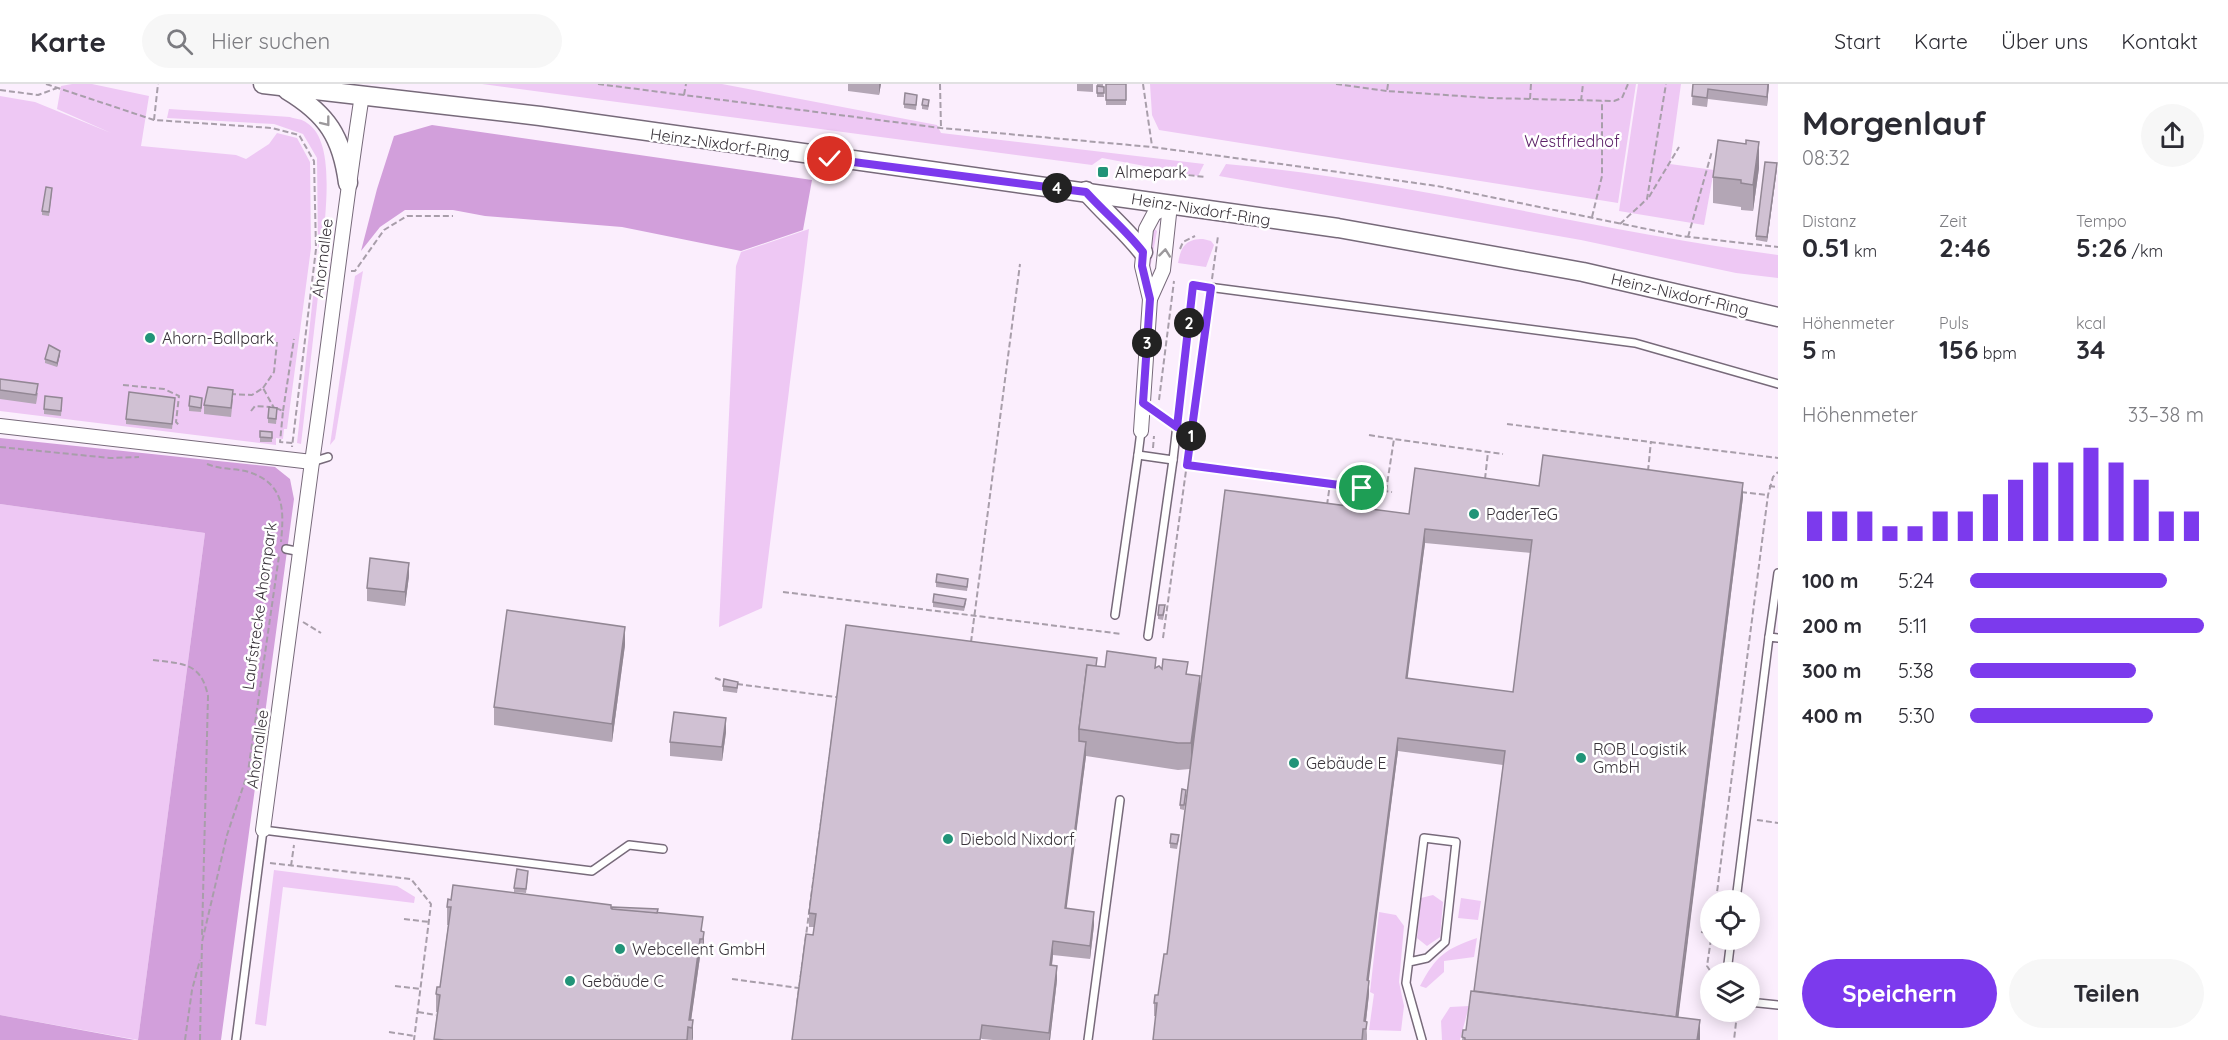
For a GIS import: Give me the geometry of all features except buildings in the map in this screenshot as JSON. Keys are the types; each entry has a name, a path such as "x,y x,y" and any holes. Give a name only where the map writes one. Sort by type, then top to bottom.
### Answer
{"main road":[{"name":"Heinz-Nixdorf-Ring","path":"272,85 362,94 1338,228 1582,272 1778,317"},
{"path":"272,85 310,104 335,134 344,153 348,183"},
{"path":"1086,192 1113,222 1128,232 1143,252"}],"street":[{"name":"Ahornallee","path":"263,830 326,370 336,269 362,94"},
{"path":"1141,431 1150,299 1142,266 1143,252 1146,229 1154,214 1170,205"},
{"path":"1150,299 1163,270 1170,205"},
{"path":"0,426 312,462"}],"lane":[{"path":"1148,636 1173,460 1193,285 1635,343 1778,384"},
{"path":"1143,403 1177,427"},
{"path":"1115,615 1141,431"},
{"path":"1138,455 1173,460"},
{"path":"312,462 328,457"},
{"path":"286,549 301,552"},
{"path":"1737,890 1778,573"},
{"path":"1769,637 1778,638"},
{"path":"1089,1040 1120,800"},
{"path":"263,830 592,871 629,845 663,849"},
{"name":"Ahornallee","path":"236,1040 263,830"},
{"path":"1409,962 1427,958 1445,942 1456,842 1424,838 1406,983 1422,1040"},
{"path":"1760,1003 1778,1005"}],"path":[{"path":"46,84 154,119 280,130 299,135 314,161 316,249 291,459"},
{"path":"154,119 158,84"},
{"path":"598,84 941,128 1152,147 1437,186 1688,237 1778,247"},
{"path":"684,95 686,84"},
{"path":"940,84 941,128"},
{"path":"1143,84 1152,147"},
{"path":"1336,84 1388,91 1581,101 1614,101 1622,98 1628,84"},
{"path":"1388,84 1388,91"},
{"path":"1530,84 1530,99"},
{"path":"1581,101 1583,84"},
{"path":"1647,200 1666,84"},
{"path":"0,90 38,95 57,88"},
{"path":"1592,218 1602,176 1602,101"},
{"path":"1620,224 1647,200 1679,147"},
{"path":"1688,237 1712,151"},
{"path":"1118,167 1204,177"},
{"path":"336,269 355,272 384,231 407,216 453,216"},
{"path":"1178,255 1184,242 1195,236"},
{"path":"1163,638 1218,236"},
{"path":"970,648 1020,264"},
{"path":"1152,457 1174,277"},
{"path":"293,443 280,442 294,339"},
{"path":"224,394 247,396 263,388 274,372 278,342"},
{"path":"123,385 164,389 179,396 176,422 180,426"},
{"path":"263,388 274,408"},
{"path":"251,411 255,406 284,411"},
{"path":"1507,424 1778,458"},
{"path":"1369,435 1503,454"},
{"path":"1386,491 1394,439"},
{"path":"1646,480 1651,441"},
{"path":"0,447 110,458 141,457"},
{"path":"1485,481 1488,452"},
{"name":"Laufstrecke Ahornpark","path":"200,1040 202,942 227,835 248,772 284,514 280,496 268,483 249,472 219,469 202,462"},
{"path":"1187,465 1392,492"},
{"path":"1717,890 1769,486 1778,472"},
{"path":"1362,488 1364,474"},
{"path":"1326,506 1330,484"},
{"path":"1769,486 1778,487"},
{"path":"1736,491 1768,495"},
{"path":"783,592 1122,634"},
{"path":"292,614 321,633"},
{"path":"796,1009 843,640 845,640"},
{"path":"153,660 181,663 194,669 201,675 208,696 202,942"},
{"path":"715,678 729,683 836,697"},
{"path":"291,866 296,833"},
{"path":"258,862 411,879 431,904 415,1038 389,1032"},
{"path":"404,919 429,922"},
{"path":"185,1040 192,990 201,957"},
{"path":"732,979 799,988"},
{"path":"395,986 420,988"},
{"path":"418,1012 436,1015"},
{"path":"1734,1040 1736,1022"}],"green space":[{"name":"Ahorn-Ballpark","path":"92,84 149,96 141,146 236,155 246,159 269,144 277,133 297,138 310,162 311,248 287,429 284,429 283,439 276,438 276,445 0,411 0,96 35,102 111,133 57,109 61,86"},
{"path":"482,84 722,84 937,125 941,133 1204,164 1198,176 1102,158 1092,165"},
{"name":"Westfriedhof","path":"1150,84 1636,84 1618,203 1159,130 1152,115"},
{"path":"1638,84 1681,84 1670,164 1714,170 1704,225 1619,211"},
{"path":"169,109 290,117 307,123 316,133 326,162 323,248 318,248 317,158 303,134 274,124 167,118"},
{"path":"1226,164 1365,182 1640,233 1778,255 1778,278 1736,273 1581,240 1219,176"},
{"path":"1153,228 1157,231 1150,269 1150,234"},
{"path":"809,229 762,608 719,627 736,266 741,252"},
{"path":"1203,239 1211,241 1214,245 1206,267 1178,263 1181,252 1188,242"},
{"path":"363,271 335,439 330,445 355,276"},
{"path":"315,278 320,279 301,444 297,443"},
{"path":"0,504 205,533 138,1040 0,1015"},
{"path":"274,870 397,886 415,897 414,903 283,887 266,1026 255,1024"},
{"path":"1433,895 1443,902 1440,937 1427,946 1417,938 1421,898"},
{"path":"1461,898 1481,901 1478,920 1458,918"},
{"path":"1379,912 1396,915 1404,926 1399,982 1404,1006 1401,1031 1369,1030 1374,994 1370,992"},
{"path":"1477,938 1474,957 1444,961 1444,972 1426,988 1420,986 1431,967 1442,955"},
{"path":"1469,1006 1460,1040 1442,1040 1441,1021 1450,1007"}],"shaded area":[{"path":"432,125 812,180 803,230 741,251 622,227 485,216 453,210 405,210 380,227 361,251 394,136"},
{"path":"0,438 275,467 290,479 294,499 221,1040 138,1040 205,533 0,504"},
{"path":"0,1015 135,1040 0,1040"}],"place":[{"name":"Almepark","path":"1103,172"},
{"name":"Ahorn-Ballpark","path":"150,338"},
{"name":"PaderTeG","path":"1474,514"},
{"name":"ROB Logistik GmbH","path":"1581,758"},
{"name":"Gebäude E","path":"1294,763"},
{"name":"Diebold Nixdorf","path":"948,839"},
{"name":"Webcellent GmbH","path":"620,949"},
{"name":"Gebäude C","path":"570,981"}],"route":[{"path":"830,159 1086,192 1113,222 1128,232 1143,252 1142,266 1150,299 1143,403 1177,427 1193,285 1211,288 1187,465 1362,488"}]}
